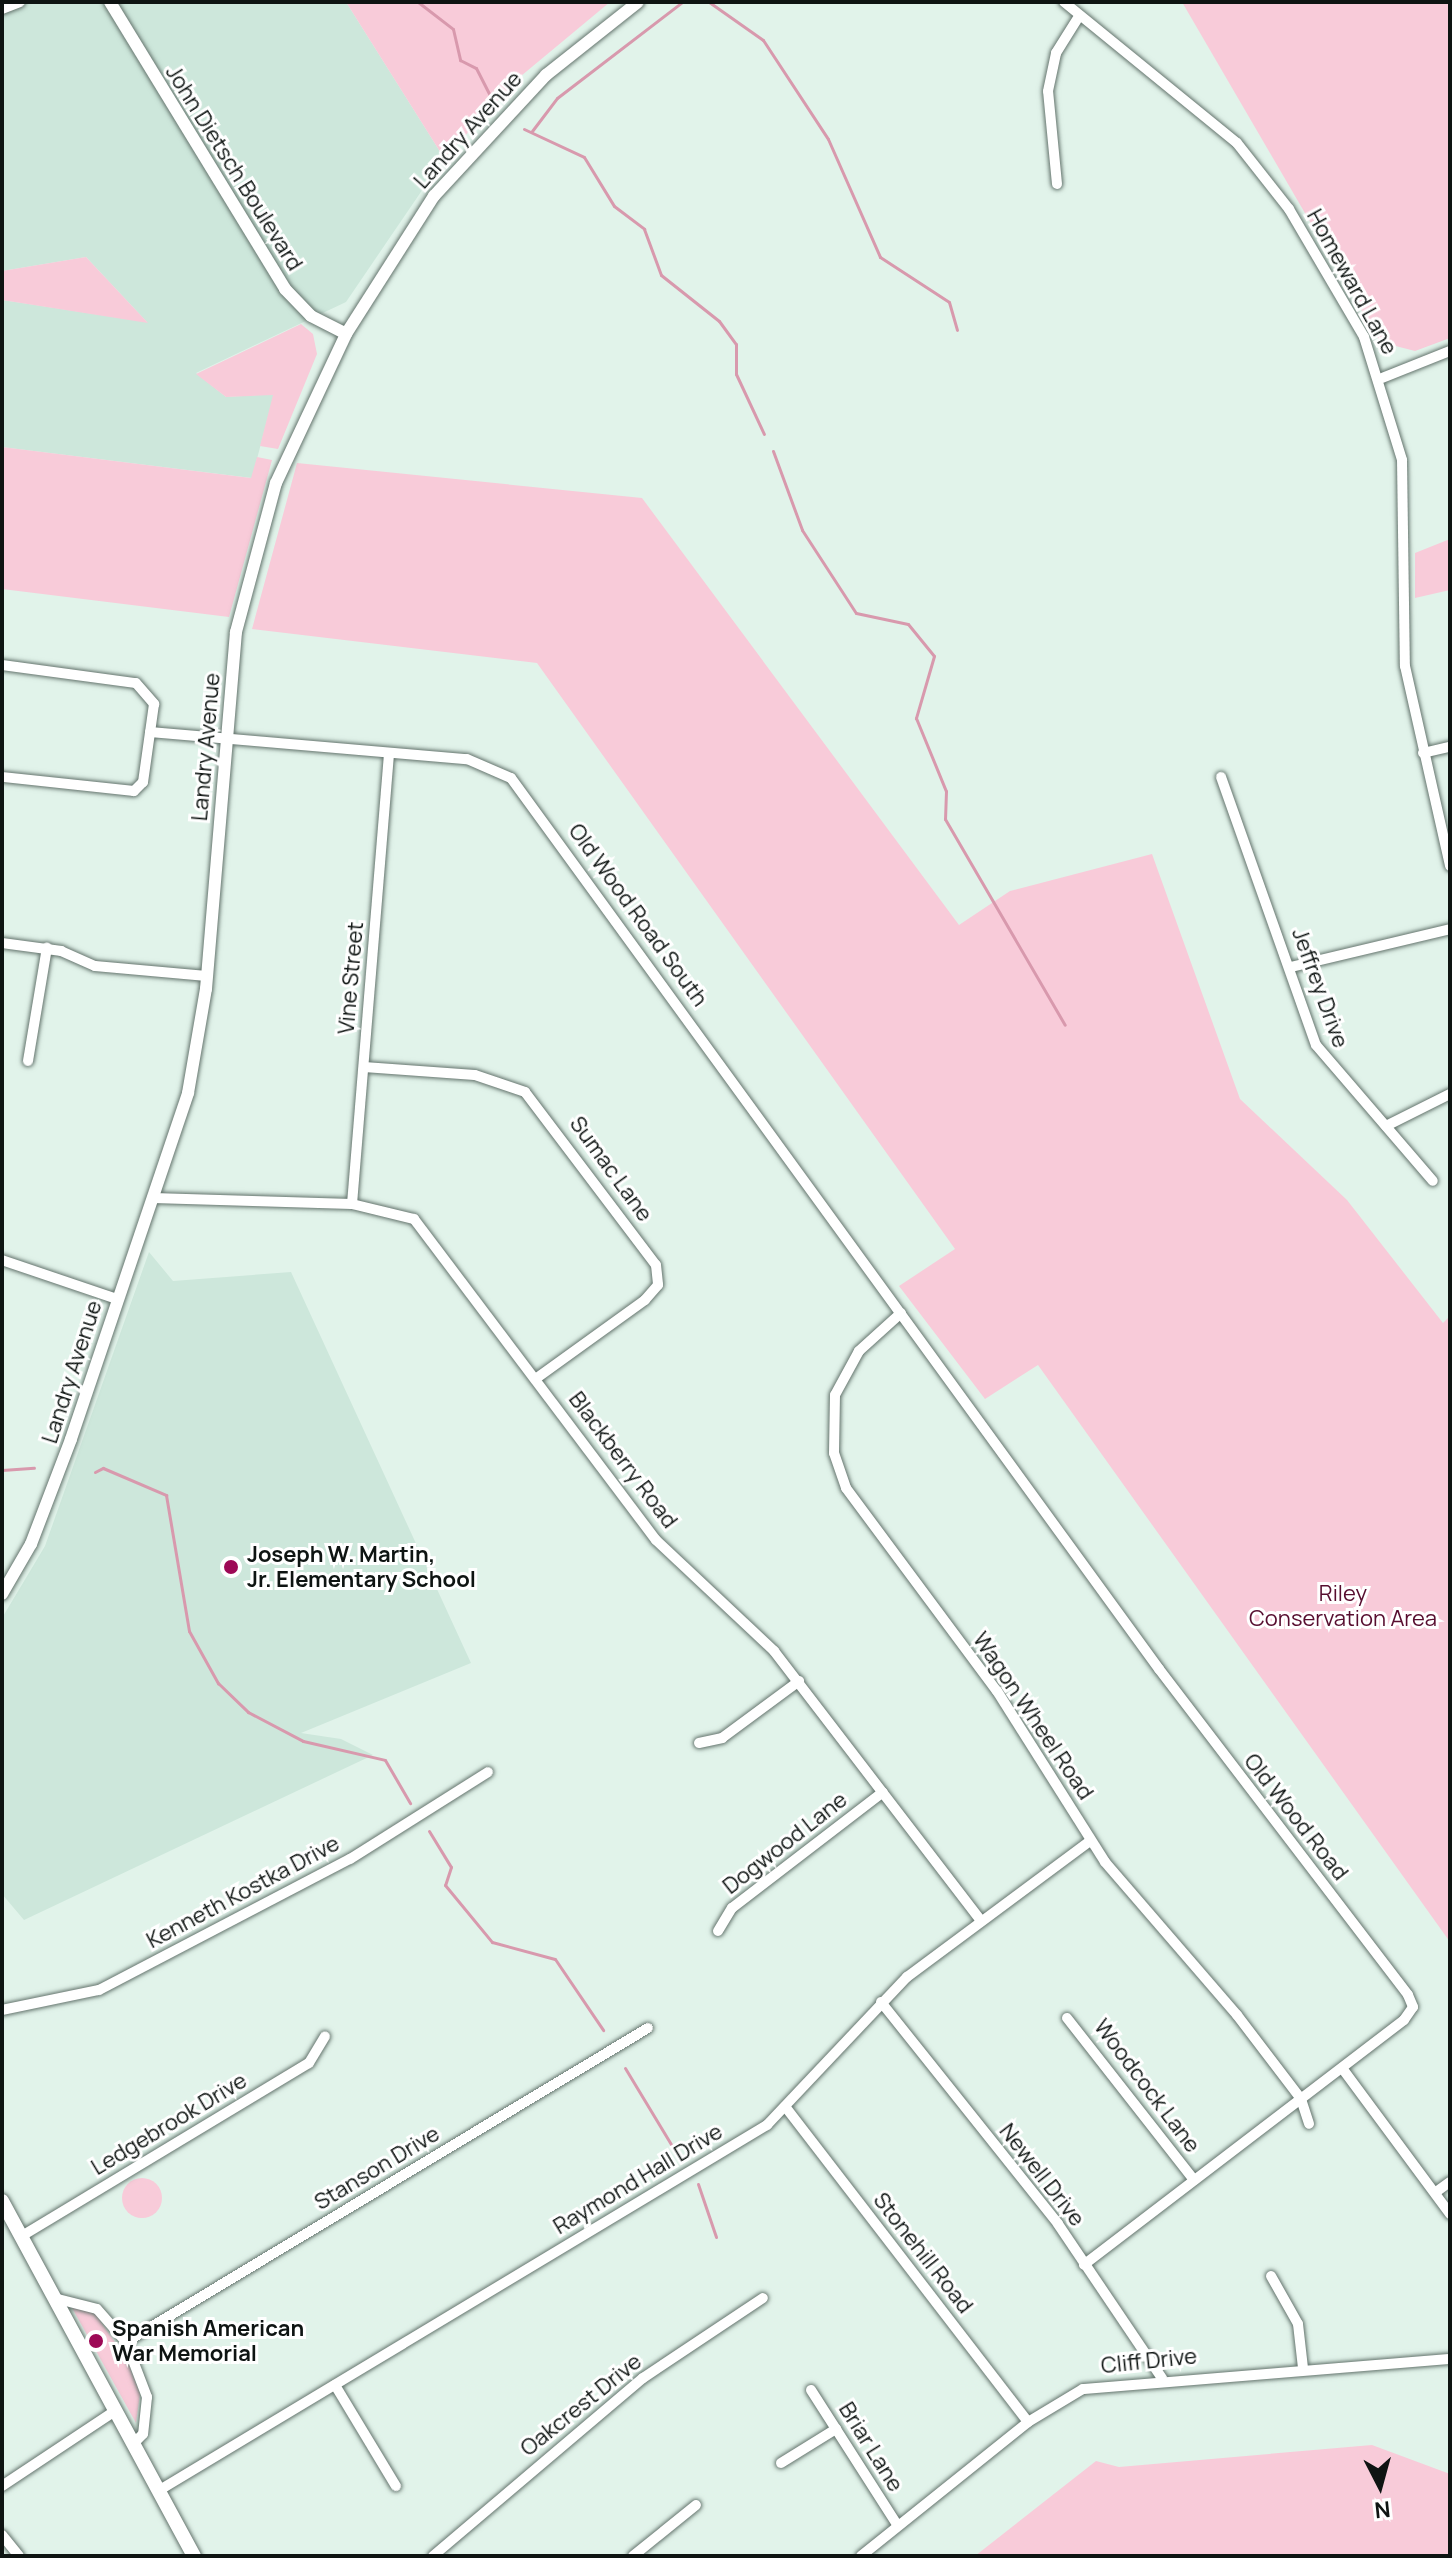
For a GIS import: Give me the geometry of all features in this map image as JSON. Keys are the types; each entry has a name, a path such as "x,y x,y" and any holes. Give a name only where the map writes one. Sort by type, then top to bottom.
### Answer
{"main road":[{"path":"3,2207 22,2236 194,2556"}],"street":[{"path":"2,9 20,2"},
{"name":"John Dietsch Boulevard","path":"110,2 285,289 311,316 346,334"},
{"name":"Landry Avenue","path":"2,1594 42,1517 188,1093 207,976 236,632 276,483 346,334 400,245 473,149 546,75 638,2"},
{"name":"Homeward Lane","path":"1064,2 1077,19 1237,143 1289,209 1382,378 1402,460 1405,666 1450,866"},
{"path":"1057,184 1048,91 1056,53 1077,19"},
{"path":"1382,378 1450,351"},
{"path":"2,665 148,690 150,732 137,790 2,777"},
{"name":"Old Wood Road South","path":"150,732 389,755 467,759 511,778 901,1313"},
{"path":"1423,753 1450,747"},
{"name":"Vine Street","path":"352,1204 389,755"},
{"name":"Jeffrey Drive","path":"1221,777 1328,1065 1433,1181"},
{"path":"1291,967 1450,929"},
{"path":"2,943 47,948 95,966 207,976"},
{"path":"28,1061 47,948"},
{"name":"Sumac Lane","path":"364,1067 475,1075 525,1092 656,1265 658,1285 645,1300 537,1378"},
{"path":"1386,1126 1450,1094"},
{"name":"Blackberry Road","path":"153,1198 352,1204 388,1209 433,1236 656,1540 799,1681 979,1918"},
{"path":"2,1260 117,1299"},
{"name":"Wagon Wheel Road","path":"901,1313 841,1378 832,1411 838,1471 997,1691 1090,1841 1301,2099 1309,2124"},
{"name":"Old Wood Road","path":"901,1313 1159,1669 1408,1995 1413,2007 1404,2020 1084,2265"},
{"path":"699,1743 722,1738 799,1681"},
{"name":"Kenneth Kostka Drive","path":"2,2010 99,1990 350,1859 488,1772"},
{"name":"Dogwood Lane","path":"718,1931 732,1908 883,1792"},
{"name":"Raymond Hall Drive","path":"158,2491 787,2109 881,2002 979,1918 1090,1841"},
{"name":"Newell Drive","path":"881,2002 1084,2265 1162,2378"},
{"name":"Woodcock Lane","path":"1067,2018 1194,2180"},
{"name":"Stanson Drive","path":"126,2342 648,2028"},
{"name":"Ledgebrook Drive","path":"22,2236 309,2063 325,2036"},
{"path":"1342,2068 1450,2214"},
{"name":"Stonehill Road","path":"787,2109 1028,2422"},
{"path":"1436,2192 1450,2182"},
{"path":"1271,2276 1298,2324 1303,2368"},
{"path":"54,2298 97,2309 126,2342 147,2397 143,2434 133,2444"},
{"name":"Oakcrest Drive","path":"433,2556 643,2378 763,2298"},
{"name":"Cliff Drive","path":"861,2556 1028,2422 1083,2389 1162,2378 1450,2359"},
{"path":"335,2385 396,2486"},
{"name":"Briar Lane","path":"811,2390 898,2526"},
{"path":"2,2486 115,2411"},
{"path":"781,2463 836,2429"},
{"path":"633,2556 696,2505"},
{"path":"2,2535 19,2556"}],"shaded area":[{"path":"2,2 346,2 444,158 346,302 196,373 226,397 274,394 252,478 2,447 2,300 147,322 86,257 2,271"},
{"name":"Joseph W. Martin, Jr. Elementary School","path":"149,1252 173,1281 291,1272 471,1663 301,1733 341,1739 373,1755 24,1920 2,1894 2,1618 45,1546"}],"green space":[{"path":"346,2 610,2 521,76 444,158"},
{"path":"1182,2 1450,2 1450,338 1415,351 1380,342"},
{"path":"86,257 148,323 2,300 2,271"},
{"path":"301,324 313,334 317,354 278,449 260,446 273,395 226,397 196,374"},
{"path":"2,447 251,478 257,457 272,460 229,617 2,589"},
{"name":"Riley Conservation Area","path":"297,463 642,498 959,925 1010,891 1152,854 1240,1099 1347,1200 1443,1323 1450,1316 1450,1942 1038,1365 985,1399 899,1286 955,1249 537,663 252,629"},
{"path":"1450,539 1450,590 1415,598 1415,553"},
{"path":"142,2178 156,2184 162,2198 156,2212 142,2218 128,2212 122,2198 128,2184"},
{"path":"71,2306 94,2312 126,2358 140,2394 136,2423"},
{"path":"1372,2445 1450,2474 1450,2556 975,2556 1096,2461 1119,2467"}],"waterway":[{"path":"418,2 453,29 460,60 476,68 490,95"},
{"path":"532,131 557,98 682,2"},
{"path":"709,2 763,40 828,139 880,257 949,302 957,330"},
{"path":"524,129 584,157 614,206 644,229 661,275 719,321 736,344 736,374 764,434"},
{"path":"773,451 802,530 856,613 908,624 934,656 916,718 946,791 945,819 1065,1025"},
{"path":"2,1470 34,1468"},
{"path":"95,1472 103,1468 166,1495 189,1631 218,1683 248,1712 303,1741 385,1760 410,1803"},
{"path":"429,1831 451,1867 445,1885 492,1942 555,1959 603,2030"},
{"path":"625,2068 680,2159"},
{"path":"698,2184 716,2237"}],"place":[{"name":"Joseph W. Martin, Jr. Elementary School","path":"231,1567"},
{"name":"Spanish American War Memorial","path":"96,2341"}]}
